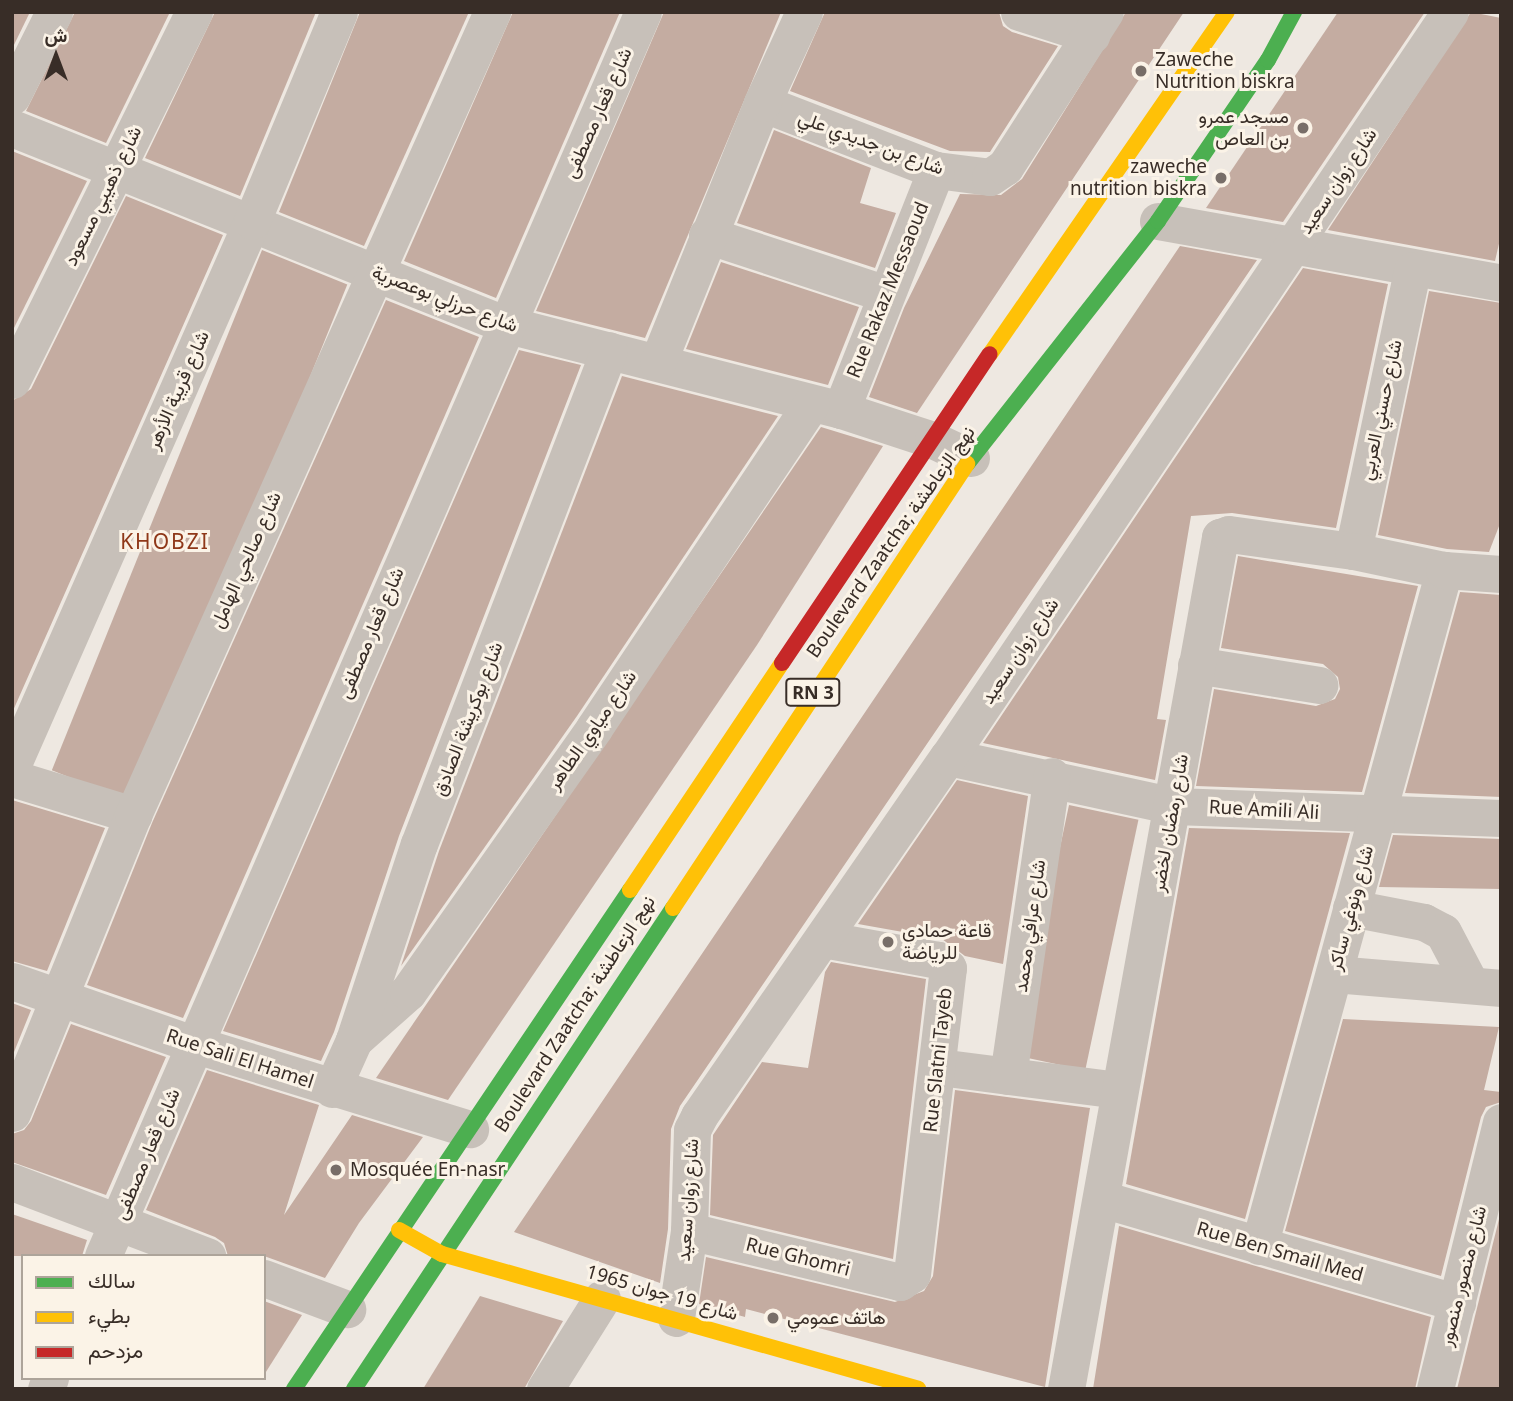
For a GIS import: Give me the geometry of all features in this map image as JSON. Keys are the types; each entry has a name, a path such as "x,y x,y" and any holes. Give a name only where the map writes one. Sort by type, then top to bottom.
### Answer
{"main road":[{"name":"Boulevard Zaatcha; نهج الزعاطشة","path":"294,1389 398,1230 470,1129 933,440 1227,12"},
{"name":"Boulevard Zaatcha; نهج الزعاطشة","path":"354,1389 971,458 1158,221 1268,60 1294,12"},
{"name":"شارع 19 جوان 1965","path":"398,1230 442,1254 676,1318 918,1389"}],"street":[{"path":"12,96 54,12"},
{"name":"شارع ذهيبي مسعود","path":"12,380 194,12"},
{"name":"شارع قريبة الأزهر","path":"12,766 252,221 339,12"},
{"name":"شارع صالحي الهامل","path":"12,1113 61,998 133,815 373,272 492,12"},
{"name":"شارع قعار مصطفى","path":"104,1254 504,324 643,12"},
{"path":"658,362 762,103 804,12"},
{"path":"1019,12 1098,23"},
{"name":"شارع زوان سعيد","path":"676,1318 689,1231 692,1130 1294,248 1450,12"},
{"name":"شارع بن جديدي علي","path":"762,103 936,170 990,177 1005,167 1098,23"},
{"name":"شارع حرزلي بوعصرية","path":"12,128 252,221 504,324 826,407 933,440 971,458"},
{"name":"Rue Rakaz Messaoud","path":"826,407 886,294 936,170"},
{"path":"1158,221 1412,270 1501,283"},
{"path":"707,235 886,294"},
{"name":"شارع حسني العربي","path":"1353,551 1412,270"},
{"name":"شارع بوكريشة الصادق","path":"332,1089 354,1040 419,844 609,350"},
{"name":"شارع مياوي الطاهر","path":"354,1040 408,992 594,728 826,407"},
{"name":"شارع رمضان لخضر","path":"1066,1389 1102,1199 1119,1090 1174,806 1220,537 1229,534 1353,551 1444,570 1501,574"},
{"name":"شارع ونوغي ساكر","path":"1259,1246 1444,570"},
{"path":"1196,665 1319,685"},
{"name":"Rue Amili Ali","path":"948,757 1052,776 1174,806 1501,818"},
{"name":"شارع عرافي محمد","path":"1008,1076 1052,776"},
{"path":"12,778 133,815"},
{"path":"1352,908 1424,922 1443,932 1486,987"},
{"name":"Rue Slatni Tayeb","path":"823,939 945,963 948,968 939,1067 908,1280"},
{"path":"1334,974 1486,987"},
{"name":"Rue Sali El Hamel","path":"12,981 332,1089 470,1129"},
{"path":"939,1067 1119,1090"},
{"name":"شارع منصور منصور","path":"1435,1389 1501,1122"},
{"path":"12,1182 202,1254"},
{"name":"Rue Ben Smail Med","path":"1102,1199 1457,1303"},
{"name":"Rue Ghomri","path":"689,1231 908,1280"},
{"path":"266,1279 347,1310"},
{"path":"545,1389 602,1298"}],"building":[{"path":"12,12 30,12 12,49"},
{"path":"75,12 170,12 106,143 26,111"},
{"path":"215,12 316,12 240,196 145,158"},
{"path":"360,12 469,12 364,246 279,212"},
{"path":"513,12 620,12 496,298 404,261"},
{"path":"664,12 781,12 645,338 536,311"},
{"path":"825,12 999,12 1003,26 1012,32 1058,46 990,152 950,151 790,91"},
{"path":"1126,12 1184,12 917,413 869,397 904,308 960,194 1001,195 1022,179"},
{"path":"1338,12 1425,12 1283,222 1206,208"},
{"path":"1471,12 1501,18 1501,235 1495,261 1328,230"},
{"path":"774,130 871,168 860,203 896,213 875,268 737,223"},
{"path":"12,151 87,181 12,332"},
{"path":"126,196 223,235 12,713 12,401 31,389"},
{"path":"1180,246 1257,260 680,1106 671,1129 668,1229 660,1283 514,1232"},
{"path":"262,250 347,284 137,805 52,770"},
{"path":"721,262 859,307 828,385 686,349"},
{"path":"1303,268 1388,284 1336,528 1232,513 1191,516 1157,719 1166,720 1155,780 983,743"},
{"path":"1429,291 1501,303 1501,521 1489,552 1447,549 1378,535"},
{"path":"386,300 479,337 183,1018 87,985 152,823"},
{"path":"519,350 581,365 399,836 334,1032 321,1061 223,1031"},
{"path":"622,376 778,416 577,716 401,966 439,851"},
{"path":"821,427 883,446 757,645 448,1100 376,1078"},
{"path":"1238,556 1418,586 1362,792 1196,786 1214,689 1316,706 1335,699 1340,689 1338,677 1323,664 1221,648"},
{"path":"1460,592 1501,595 1501,797 1405,793"},
{"path":"957,780 1028,796 1003,964 965,956 942,939 858,924"},
{"path":"12,800 105,828 47,971 12,961"},
{"path":"1069,805 1138,820 1085,1070 1016,1055"},
{"path":"1189,828 1350,833 1245,1219 1126,1184"},
{"path":"1393,835 1501,839 1501,889 1379,887"},
{"path":"831,962 926,979 893,1259 710,1215 713,1135 762,1062 808,1068 825,972"},
{"path":"12,1003 31,1010 12,1057"},
{"path":"1343,1019 1499,1027 1484,1090 1501,1092 1501,1102 1486,1107 1481,1117 1441,1276 1285,1231"},
{"path":"71,1024 166,1057 106,1195 12,1162 12,1134 24,1130 31,1121"},
{"path":"207,1070 319,1105 284,1215 352,1115 423,1137 359,1223 325,1278 266,1257 266,1254 227,1254 224,1243 215,1237 146,1210"},
{"path":"955,1090 1090,1108 1045,1387 746,1309 745,1317 699,1304 706,1257 895,1302 924,1291 933,1276"},
{"path":"1501,1211 1501,1389 1457,1389 1477,1308"},
{"path":"12,1214 87,1240 83,1254 12,1256"},
{"path":"1119,1226 1431,1317 1415,1389 1093,1389"},
{"path":"480,1296 563,1321 524,1389 423,1389"},
{"path":"266,1302 302,1315 266,1372"}],"traffic: fast":[{"path":"967,464 1158,221 1268,60 1294,12"},
{"path":"294,1389 630,890"},
{"path":"354,1389 673,908"}],"traffic: slow":[{"path":"990,354 1227,12"},
{"path":"673,908 967,464"},
{"path":"630,890 782,663"},
{"path":"399,1230 442,1254 918,1389"}],"traffic: jam":[{"path":"782,663 990,354"}],"place":[{"name":"Zaweche Nutrition biskra","path":"1141,71"},
{"name":"مسجد عمرو بن العاص","path":"1303,128"},
{"name":"zaweche nutrition biskra","path":"1221,178"},
{"name":"قاعة حمادي للرياضة","path":"888,942"},
{"name":"Mosquée En-nasr","path":"336,1170"},
{"name":"هاتف عمومي","path":"773,1318"}],"district":[{"name":"KHOBZI","path":"165,541"}]}
